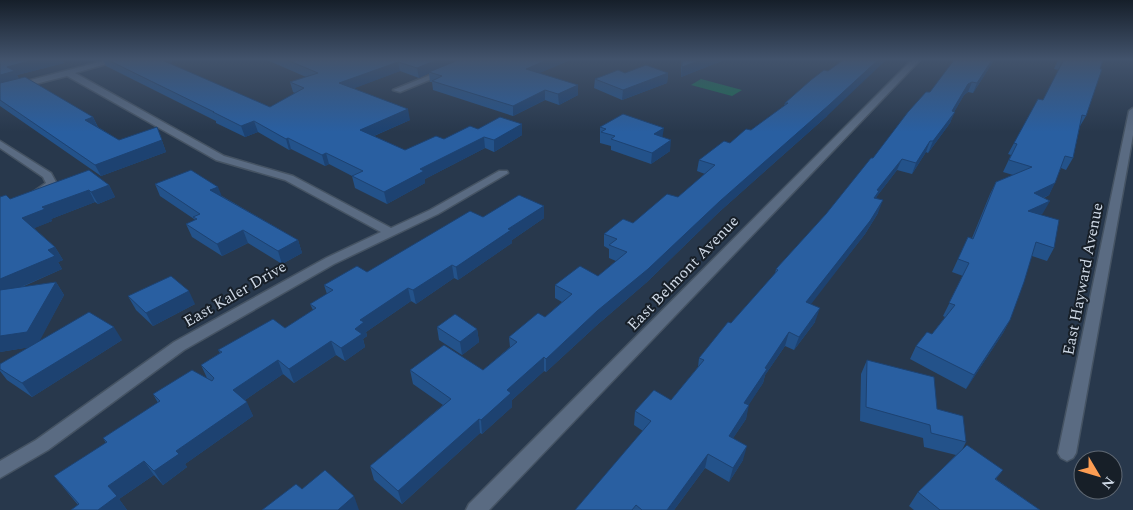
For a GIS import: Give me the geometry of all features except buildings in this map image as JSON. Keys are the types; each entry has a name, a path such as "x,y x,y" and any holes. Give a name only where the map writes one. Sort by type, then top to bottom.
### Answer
{"street":[{"path":"0,91 27,84"},
{"path":"87,84 220,158 289,178 391,233"},
{"path":"397,90 413,84"},
{"name":"East Belmont Avenue","path":"476,510 893,84"},
{"name":"East Hayward Avenue","path":"1067,453 1133,111"},
{"path":"0,144 47,175 52,184 24,198"},
{"name":"East Kaler Drive","path":"0,470 42,445 179,346 330,261 434,212 503,173"}],"green space":[{"path":"719,84 742,90 732,96 691,85"}]}
